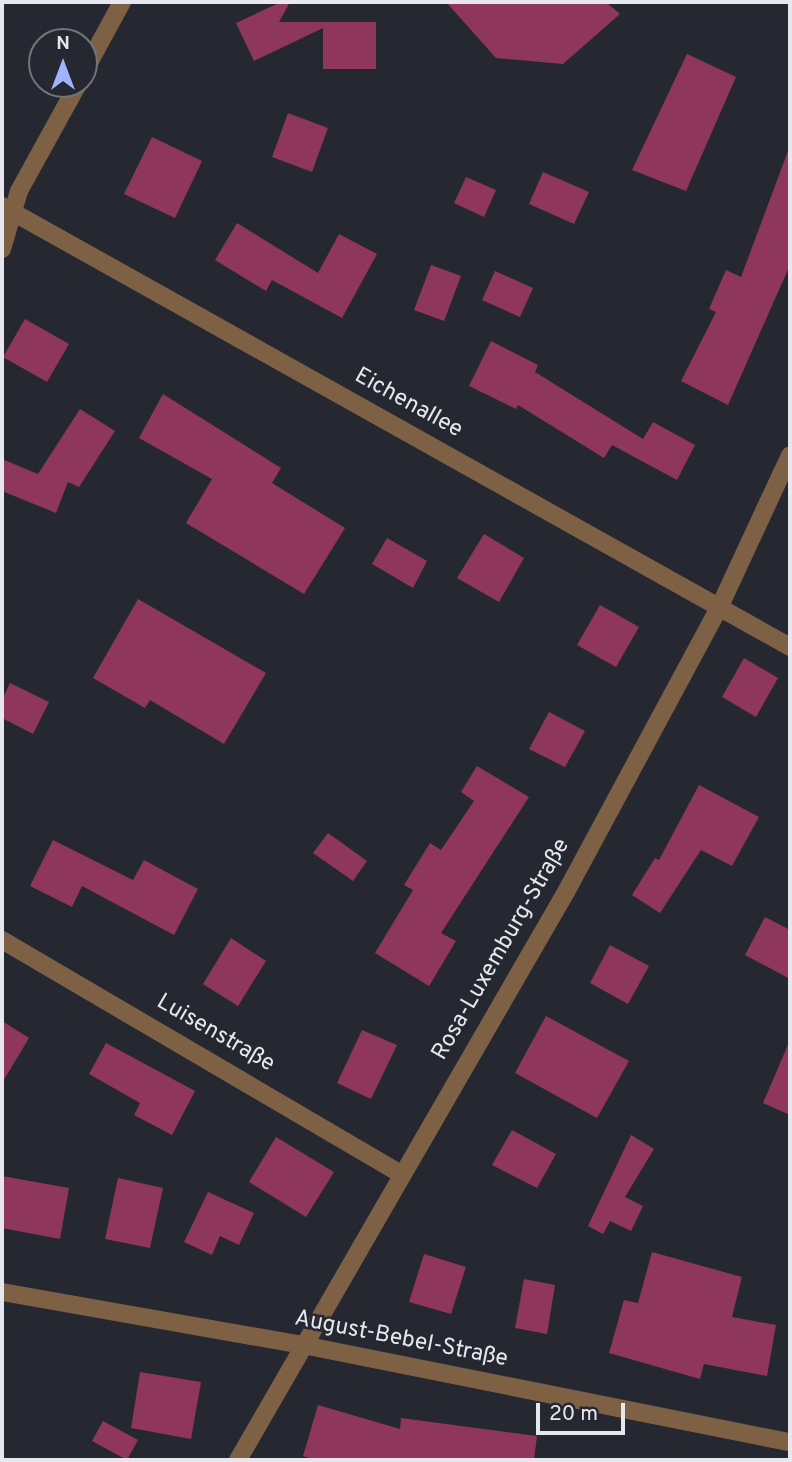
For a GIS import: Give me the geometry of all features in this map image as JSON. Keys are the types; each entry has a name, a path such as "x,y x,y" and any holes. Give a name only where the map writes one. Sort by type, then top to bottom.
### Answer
{"street":[{"path":"98,46 122,2"},
{"path":"2,249 7,210 70,98"},
{"name":"Eichenallee","path":"7,210 790,647"},
{"name":"Rosa-Luxemburg-Straße","path":"238,1460 566,891 720,606 790,455"},
{"name":"Luisenstraße","path":"2,940 401,1174"},
{"name":"August-Bebel-Straße","path":"2,1292 303,1345 790,1442"}],"building":[{"path":"281,2 290,2 279,22 376,22 376,69 323,69 323,28 254,61 236,23"},
{"path":"446,2 606,2 620,14 563,64 496,58"},
{"path":"687,54 736,77 686,191 632,170"},
{"path":"288,113 328,128 312,172 272,157"},
{"path":"152,137 202,161 175,218 124,194"},
{"path":"788,151 790,265 728,405 681,381 716,312 709,309 726,270 741,277"},
{"path":"543,172 589,192 574,224 529,204"},
{"path":"466,177 496,190 484,217 454,203"},
{"path":"237,223 318,273 339,234 377,254 342,318 272,280 266,291 215,260"},
{"path":"431,265 461,276 444,321 414,310"},
{"path":"495,271 533,288 520,317 482,300"},
{"path":"25,319 69,344 47,382 3,357"},
{"path":"491,341 538,365 535,372 643,439 653,422 695,445 677,480 612,445 604,458 518,405 516,409 469,386"},
{"path":"163,394 281,468 272,483 345,528 304,594 186,523 212,479 139,438"},
{"path":"80,409 115,431 79,487 68,482 56,513 2,491 2,459 38,474"},
{"path":"484,534 524,558 499,602 457,578"},
{"path":"387,538 427,561 413,588 372,564"},
{"path":"138,599 266,673 224,744 150,700 145,708 93,678"},
{"path":"600,605 639,627 616,667 577,645"},
{"path":"744,658 778,678 756,717 722,697"},
{"path":"10,683 49,702 33,734 2,718 2,700"},
{"path":"549,712 585,731 565,767 529,749"},
{"path":"477,766 529,797 441,933 456,941 429,986 375,953 413,890 404,885 430,843 441,850 474,801 461,792"},
{"path":"699,785 759,817 732,866 701,850 660,913 632,895 655,858 659,860"},
{"path":"328,833 367,861 353,881 313,853"},
{"path":"53,840 133,880 144,860 198,889 174,935 82,886 72,907 30,886"},
{"path":"765,917 790,930 790,979 745,955"},
{"path":"231,938 266,961 238,1006 203,984"},
{"path":"610,945 649,966 628,1004 590,983"},
{"path":"546,1016 629,1061 597,1118 515,1073"},
{"path":"2,1021 29,1038 2,1083"},
{"path":"362,1030 397,1045 371,1099 337,1083"},
{"path":"790,1040 790,1115 763,1103"},
{"path":"106,1043 195,1091 172,1135 134,1115 140,1103 89,1074"},
{"path":"512,1130 556,1154 537,1188 492,1165"},
{"path":"631,1135 654,1149 625,1197 643,1206 631,1231 610,1221 603,1234 588,1226"},
{"path":"276,1137 334,1172 306,1217 249,1182"},
{"path":"2,1176 69,1188 60,1239 2,1228"},
{"path":"118,1178 163,1188 150,1248 105,1239"},
{"path":"208,1192 254,1213 239,1245 220,1236 212,1255 184,1242"},
{"path":"652,1252 742,1277 732,1317 776,1325 767,1376 704,1364 700,1379 609,1353 624,1300 638,1303"},
{"path":"424,1254 466,1267 451,1314 409,1302"},
{"path":"524,1279 555,1285 547,1334 515,1328"},
{"path":"140,1372 201,1382 191,1439 131,1428"},
{"path":"318,1405 400,1429 401,1418 537,1436 534,1460 316,1460 303,1456"},
{"path":"103,1421 138,1440 127,1460 92,1441"}]}
